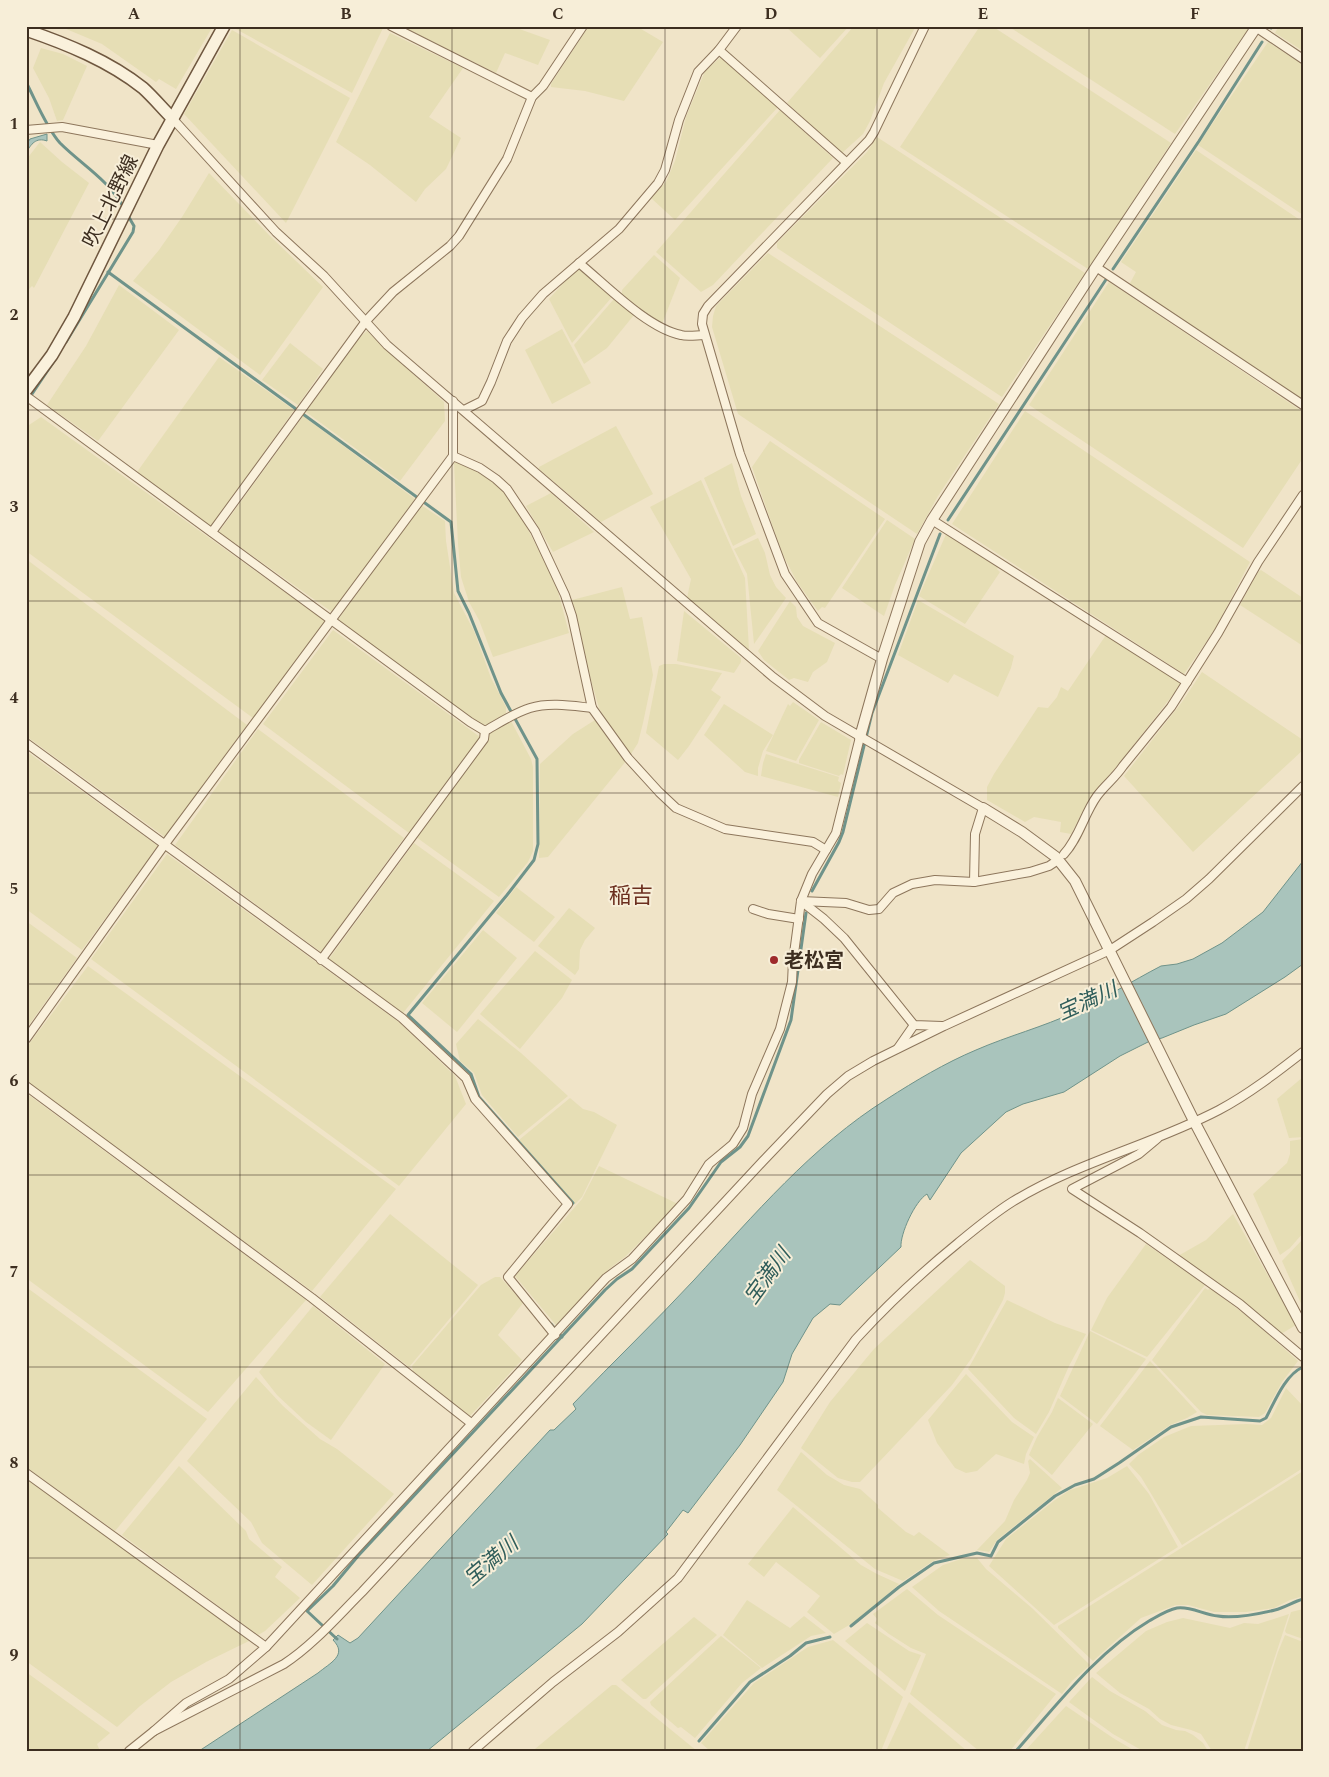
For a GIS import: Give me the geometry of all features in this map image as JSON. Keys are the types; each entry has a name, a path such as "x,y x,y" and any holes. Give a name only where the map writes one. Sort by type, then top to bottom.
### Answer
{"main road":[{"name":"吹上北野線","path":"26,390 52,355 74,317 158,144 224,26"},
{"path":"28,30 83,52 115,69 143,89 172,118"}],"street":[{"path":"391,26 532,97"},
{"path":"212,532 366,321 393,292 450,246 459,236 507,159 532,97 543,86 583,26"},
{"path":"464,410 482,401 507,341 522,318 543,294 619,229 658,183 665,170 679,120 698,72 719,50 737,26"},
{"path":"882,659 818,623 785,574 740,454 702,324 703,314 708,306 869,140 925,26"},
{"path":"129,1751 186,1703 229,1679 266,1647 606,1278 632,1259 687,1200 708,1164 733,1144 743,1128 752,1094 780,1028 792,982 792,961 801,901 812,874 836,833 882,659 920,542 932,520 1096,267 1256,27 1303,59"},
{"path":"719,50 846,162"},
{"path":"172,118 276,232 324,276 387,345 773,677 818,711 1022,832 1056,858 1075,881 1192,1117 1303,1328"},
{"path":"26,130 62,126 158,144"},
{"path":"579,263 647,320 665,330 682,336 704,335"},
{"path":"1096,267 1303,405"},
{"path":"26,396 470,722 485,730"},
{"path":"26,1039 165,844 453,456 453,401"},
{"path":"453,456 480,468 507,489 535,531 568,602 592,708 628,758 676,808 725,829 813,842 826,850"},
{"path":"1064,854 1069,849 1098,794 1116,777 1171,707 1218,633 1258,562 1303,494"},
{"path":"932,520 1187,682"},
{"path":"485,730 532,707 563,705 592,708"},
{"path":"321,960 484,738 485,730"},
{"path":"26,743 402,1018 466,1078 475,1099 568,1204 508,1277 555,1335"},
{"path":"154,1731 284,1664 312,1642 362,1592 636,1296 827,1094 848,1076 898,1048 1110,950 1192,894 1303,786"},
{"path":"974,882 975,834 982,808"},
{"path":"801,901 846,903 869,910 879,909 893,893 912,884 935,880 974,882 1030,872 1055,862"},
{"path":"801,901 844,938 914,1024 944,1026"},
{"path":"753,909 768,914 799,919"},
{"path":"898,1048 914,1024"},
{"path":"1303,1052 1266,1080 1220,1109 1192,1117 1164,1134 1139,1154 1072,1190 1140,1233 1240,1304 1303,1357"},
{"path":"26,1086 312,1298 471,1423"},
{"path":"474,1751 553,1682 618,1632 678,1578 856,1339 890,1303 937,1260 982,1223 1020,1198 1078,1169 1164,1134"},
{"path":"26,1473 266,1647"}],"shaded area":[{"path":"59,26 213,26 176,89 159,79 156,82 102,44"},
{"path":"238,26 384,26 352,93 236,29"},
{"path":"401,26 511,26 550,40 538,65 505,53 496,73"},
{"path":"589,26 636,26 663,42 624,101 585,91 551,87 551,84"},
{"path":"785,26 849,26 820,58"},
{"path":"854,26 916,26 884,83 870,121 863,134 842,153 787,103"},
{"path":"980,26 992,26 1171,143 1088,269 900,147"},
{"path":"1008,26 1246,26 1249,28 1175,134"},
{"path":"1279,26 1303,26 1303,51 1275,33"},
{"path":"232,30 350,98 286,223 184,114"},
{"path":"390,33 463,68 429,117 461,138 446,169 425,189 416,202 370,165 336,142"},
{"path":"1268,42 1303,65 1303,215 1198,145"},
{"path":"41,48 63,54 87,66 63,120 57,121 49,98 33,68"},
{"path":"721,57 778,107 675,220 651,198 666,182 675,161 686,117 705,71"},
{"path":"780,110 833,158 713,285 701,292 656,252"},
{"path":"877,137 1085,273 1002,397 777,248 777,243 867,152"},
{"path":"40,142 89,183 34,288 32,286 29,289 26,287 26,160"},
{"path":"1196,150 1303,222 1303,400 1129,285 1136,272 1121,262"},
{"path":"209,173 323,287 260,375 133,281 159,250"},
{"path":"768,253 999,404 938,496 917,534 738,414 712,327 713,316 716,306"},
{"path":"654,255 680,278 662,324 650,318 622,295 622,290"},
{"path":"579,269 612,297 572,343 549,299"},
{"path":"1109,282 1303,412 1303,458 1243,548 1029,405"},
{"path":"119,285 179,330 98,441 47,405 86,346"},
{"path":"614,299 634,315 607,348 584,364 574,345"},
{"path":"562,329 591,383 552,404 525,350"},
{"path":"367,331 444,402 445,421 400,481 306,412 358,339"},
{"path":"290,343 323,369 298,405 262,380"},
{"path":"219,357 294,410 211,527 137,472"},
{"path":"1025,411 1250,562 1215,629 1184,674 952,524"},
{"path":"303,416 415,499 332,612 219,532"},
{"path":"41,417 325,621 253,718 26,551 26,427"},
{"path":"616,426 653,494 601,522 539,467"},
{"path":"770,441 885,519 825,608 822,607 818,611 797,582 782,553 752,467"},
{"path":"460,462 493,480 504,491 523,520 556,584 569,633 493,657 479,620 469,602 461,577 454,463"},
{"path":"732,463 741,496 756,534 733,546 704,478"},
{"path":"701,480 745,578 749,650 687,598 691,579 650,507"},
{"path":"551,493 594,532 553,552 526,506"},
{"path":"421,505 445,521 454,593 474,631 491,678 506,707 506,715 487,725 479,724 338,620"},
{"path":"887,520 915,539 884,616 842,588"},
{"path":"947,532 999,566 997,569 1000,572 965,624 919,596"},
{"path":"758,538 765,553 770,575 776,587 786,598 754,644 747,574 734,549"},
{"path":"26,559 247,725 165,837 26,736"},
{"path":"1261,570 1303,598 1303,646 1240,605 1258,572"},
{"path":"622,587 630,619 642,617 653,675 638,743 631,754 599,708 572,600"},
{"path":"918,600 1014,656 1011,668 998,697 954,674 948,683 898,655"},
{"path":"790,601 796,607 797,617 803,626 835,643 827,662 813,672 808,682 794,678 789,680 764,660 758,651"},
{"path":"684,611 741,658 741,662 734,673 677,661"},
{"path":"333,630 480,737 409,833 263,724"},
{"path":"1106,635 1182,683 1089,799 1071,834 1060,832 1061,822 1034,817 1025,822 987,800 987,787 1038,707 1048,708 1057,697 1061,687 1068,691"},
{"path":"676,664 722,673 711,690 721,697 678,760 646,733 659,666"},
{"path":"1202,672 1303,740 1303,750 1193,852 1124,776 1182,702"},
{"path":"793,702 819,720 796,761 766,751 788,704 790,706"},
{"path":"724,704 773,735 763,751 758,768 758,776 745,772 704,735"},
{"path":"595,720 626,761 548,857 539,858 540,764 573,734"},
{"path":"511,721 531,759 533,767 533,851 528,862 499,897 416,837 487,741 490,732"},
{"path":"821,722 851,740 843,775 839,776 799,763"},
{"path":"258,729 404,838 321,952 175,845"},
{"path":"26,751 158,846 82,950 26,909"},
{"path":"766,754 839,777 838,781 841,783 838,797 761,776"},
{"path":"414,843 494,901 403,1013 329,959"},
{"path":"167,854 400,1023 455,1076 466,1104 399,1186 91,959"},
{"path":"516,887 555,917 534,942 496,913"},
{"path":"569,908 595,928 585,940 580,950 579,969 575,975 538,946"},
{"path":"26,921 77,958 26,1029"},
{"path":"483,930 517,958 457,1032 422,1003"},
{"path":"535,951 572,980 562,998 520,1049 480,1014"},
{"path":"88,966 396,1189 312,1291 26,1081 26,1048"},
{"path":"478,1019 521,1053 568,1096 518,1137 482,1095 474,1073 460,1061 456,1044"},
{"path":"1303,1077 1303,1137 1289,1138 1277,1099"},
{"path":"26,1093 306,1300 208,1412 26,1278"},
{"path":"570,1098 583,1109 594,1112 617,1125 582,1197 575,1204 519,1140"},
{"path":"1303,1139 1303,1233 1290,1248 1280,1255 1253,1194 1287,1163 1290,1154 1290,1141"},
{"path":"599,1166 678,1204 626,1256 609,1269 556,1325 515,1276 582,1199"},
{"path":"390,1214 478,1285 409,1367 320,1297"},
{"path":"1233,1214 1296,1325 1281,1334 1178,1256 1206,1240"},
{"path":"1303,1239 1303,1308 1282,1261"},
{"path":"1146,1244 1205,1285 1147,1357 1091,1330 1107,1298"},
{"path":"970,1260 1005,1286 1003,1300 971,1359 952,1385 860,1482 838,1478 801,1448 830,1402 874,1349"},
{"path":"495,1277 500,1277 523,1303 498,1335 522,1360 470,1416 413,1371 412,1366 481,1285"},
{"path":"26,1287 207,1419 115,1531 26,1467"},
{"path":"1205,1288 1208,1290 1210,1288 1252,1320 1298,1361 1282,1382 1265,1413 1259,1417 1207,1415 1201,1412 1152,1360"},
{"path":"1007,1300 1055,1323 1086,1334 1069,1366 1049,1412 1036,1434 1014,1418 968,1369"},
{"path":"313,1306 385,1364 331,1440 306,1422 277,1395 259,1372"},
{"path":"1090,1331 1146,1359 1097,1424 1060,1396"},
{"path":"1150,1361 1197,1412 1170,1425 1133,1450 1100,1426"},
{"path":"966,1374 1012,1422 1034,1437 1026,1454 1024,1464 996,1454 977,1471 966,1473 955,1468 937,1443 928,1420"},
{"path":"256,1377 283,1406 320,1439 337,1449 394,1494 312,1585 262,1543 251,1522 187,1461"},
{"path":"1286,1388 1303,1406 1303,1468 1182,1545 1141,1477 1129,1464 1138,1455 1164,1437 1191,1426 1262,1425 1271,1418"},
{"path":"1058,1398 1093,1424 1052,1475 1029,1455"},
{"path":"801,1452 827,1475 844,1485 860,1489 878,1505 878,1508 906,1532 914,1536 919,1532 950,1555 933,1561 903,1581 875,1569 777,1490"},
{"path":"1030,1459 1062,1488 997,1540 989,1552 977,1550 1005,1521 1014,1500 1030,1473 1028,1461"},
{"path":"179,1466 246,1531 249,1539 282,1567 275,1577 300,1598 265,1631 258,1635 122,1535"},
{"path":"1127,1466 1149,1494 1178,1547 1054,1625 989,1566 1006,1539 1055,1500 1070,1490 1107,1478"},
{"path":"1303,1471 1303,1596 1274,1608 1246,1612 1214,1612 1188,1605 1176,1605 1141,1618 1093,1661 1058,1628 1058,1626"},
{"path":"26,1477 245,1636 249,1641 171,1682 117,1727 26,1661"},
{"path":"793,1507 861,1565 899,1584 861,1618 834,1634 807,1612 820,1596 776,1562 764,1577 748,1564"},
{"path":"977,1558 986,1569 1032,1608 1090,1665 1072,1681 1062,1694 939,1611 912,1587 943,1565 961,1559"},
{"path":"907,1589 938,1615 1056,1694 1010,1751 979,1751 910,1694 926,1654 911,1648 889,1634 875,1623 877,1619 873,1614"},
{"path":"747,1600 790,1628 804,1616 826,1633 811,1636 762,1668 723,1635"},
{"path":"1303,1609 1303,1639 1285,1631 1291,1612"},
{"path":"1289,1614 1244,1751 1212,1751 1201,1734 1171,1725 1160,1719 1149,1709 1120,1693 1096,1673 1146,1631 1167,1622 1183,1618 1230,1628 1244,1623 1258,1624"},
{"path":"694,1617 717,1635 646,1699 643,1699 621,1680"},
{"path":"867,1623 909,1651 921,1655 905,1691 845,1641"},
{"path":"1285,1635 1303,1642 1303,1751 1247,1751 1278,1652"},
{"path":"721,1636 761,1668 742,1683 695,1738 681,1727 678,1728 651,1705 650,1702"},
{"path":"833,1640 903,1697 881,1751 710,1751 701,1743 754,1683 808,1647"},
{"path":"26,1672 110,1733 97,1744 100,1751 26,1751"},
{"path":"1092,1677 1110,1691 1145,1711 1162,1725 1193,1735 1203,1743 1208,1751 1143,1751 1113,1734 1069,1702"},
{"path":"612,1685 616,1685 697,1751 536,1751 535,1749"},
{"path":"909,1702 967,1751 886,1751"},
{"path":"1066,1706 1113,1738 1135,1751 1025,1751"}],"water":[{"path":"47,134 47,141 40,140 34,142 26,153 26,145 30,139"},
{"name":"宝満川","path":"1303,861 1303,964 1226,1014 1150,1041 1120,1056 1064,1092 1023,1104 1006,1112 961,1153 930,1200 927,1194 918,1203 906,1226 901,1247 840,1305 830,1304 813,1318 792,1354 783,1382 740,1445 688,1513 683,1510 666,1532 668,1534 582,1624 427,1751 199,1751 332,1662 339,1650 333,1640 338,1635 350,1643 358,1638 550,1430 554,1430 576,1409 573,1404 679,1296 785,1183 834,1138 887,1099 953,1061 988,1045 1063,1017 1097,1001 1161,966 1193,959 1222,943 1263,912"}],"waterway":[{"path":"1113,269 1199,141 1262,42"},
{"path":"26,82 55,137 68,151 103,180 124,208"},
{"path":"66,342 133,232 134,226 127,214"},
{"path":"108,272 451,522 458,591 469,613 501,693 537,759 538,844 534,860 408,1015 471,1074 479,1097 573,1203 570,1206"},
{"path":"948,520 1107,278"},
{"path":"26,403 56,358"},
{"path":"812,891 843,832 872,713 940,534"},
{"path":"337,1639 307,1611 333,1586 358,1556 605,1290 632,1269 689,1208 721,1162 740,1147 748,1136 791,1020 806,913"},
{"path":"551,1324 562,1337"},
{"path":"851,1626 899,1587 934,1563 977,1553 991,1556 998,1542 1055,1496 1075,1485 1094,1479 1171,1427 1201,1417 1260,1421 1266,1418 1286,1382 1303,1367"},
{"path":"1016,1751 1062,1698 1112,1648 1163,1613 1182,1608 1225,1617 1239,1616 1275,1610 1303,1599"},
{"path":"699,1741 750,1682 790,1656 806,1643 830,1637"}],"place":[{"name":"老松宮","path":"774,960"}],"district":[{"name":"稲吉","path":"631,895"}]}
